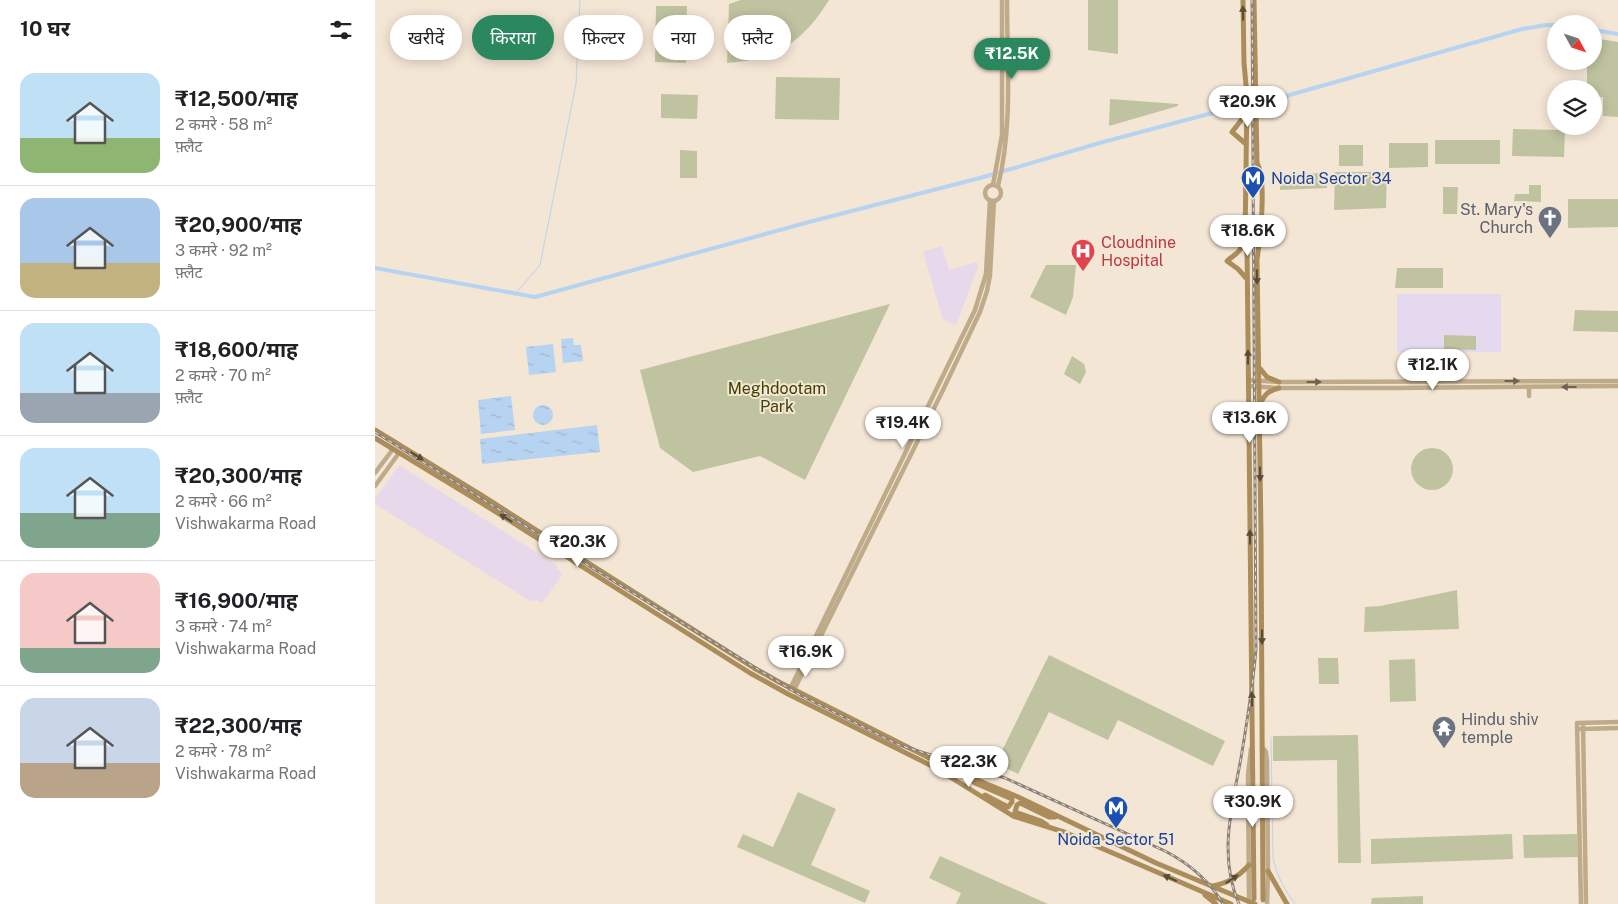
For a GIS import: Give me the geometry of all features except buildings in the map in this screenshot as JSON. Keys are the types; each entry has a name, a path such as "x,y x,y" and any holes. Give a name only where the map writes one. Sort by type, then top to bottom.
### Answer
{"main road":[{"path":"1243,0 1244,63 1247,96 1245,240 1242,249 1236,256 1227,261 1247,279"},
{"path":"1254,0 1257,163 1260,169 1261,187 1261,225 1257,260 1265,902"},
{"path":"1244,41 1248,46 1251,46 1255,39"},
{"path":"1244,63 1249,59 1255,62"},
{"path":"1247,110 1232,132 1247,144"},
{"path":"672,620 792,689 910,749 1015,796 1156,863 1253,902 1247,246 1245,240"},
{"path":"1248,330 1252,336 1256,336 1258,332"},
{"path":"1258,366 1267,377 1279,385 1263,397 1259,418"},
{"path":"375,430 481,495 781,691 934,768 1013,816 1064,832 1231,904"},
{"path":"375,438 662,613"},
{"path":"1251,582 1261,580"},
{"path":"965,786 973,788 1004,806 1008,807 1012,802 1012,799 1007,796 975,783 969,777"},
{"path":"1049,827 1041,821 1015,812 1017,805 1020,803 1049,817 1056,816"},
{"path":"1212,886 1225,884 1235,878 1249,865"},
{"path":"1268,871 1287,904"},
{"path":"1197,890 1216,904"}],"street":[{"path":"1001,0 1001,159"},
{"path":"996,186 1007,129 1007,0"},
{"path":"990,185 996,186 1000,190 1000,196 992,200 986,196 985,190 990,185"},
{"path":"792,689 975,310 986,274 992,200"},
{"path":"1279,385 1618,381"},
{"path":"1248,383 1279,385 1618,386"},
{"path":"1529,387 1529,396"},
{"path":"375,473 393,449"},
{"path":"375,486 399,453"},
{"path":"385,460 391,464"},
{"path":"1586,904 1580,729 1577,723 1618,722"},
{"path":"1581,904 1580,729 1583,723"},
{"path":"1580,729 1618,728"},
{"path":"1262,747 1266,752 1267,761 1268,871 1265,902"},
{"path":"1252,748 1248,775 1249,865 1253,902"}],"shaded area":[{"path":"942,246 949,270 977,262 978,267 956,325 943,320 923,252"},
{"path":"1397,294 1501,294 1501,352 1397,352"},
{"path":"399,465 558,566 556,569 563,574 542,603 537,600 530,601 375,504 375,499"}],"green space":[{"path":"741,0 829,0 809,27 791,43 791,15 729,15 729,4"},
{"path":"1088,0 1118,0 1118,54 1088,50"},
{"path":"656,6 687,6 687,15 656,15"},
{"path":"1603,40 1618,42 1618,117 1603,116 1602,80 1587,80 1587,70 1603,70"},
{"path":"655,60 686,60 686,63 655,62"},
{"path":"727,60 749,60 744,61 727,63"},
{"path":"776,77 840,78 839,120 775,119"},
{"path":"661,94 698,95 697,119 661,118"},
{"path":"1110,99 1178,104 1178,106 1109,126"},
{"path":"1513,129 1547,130 1547,135 1565,135 1564,157 1512,156"},
{"path":"1435,140 1500,140 1500,164 1435,164"},
{"path":"1389,143 1428,143 1428,167 1389,168"},
{"path":"1339,145 1363,145 1363,166 1339,166"},
{"path":"680,150 697,151 697,178 680,178"},
{"path":"1335,172 1387,172 1386,208 1334,210"},
{"path":"1327,173 1327,188 1280,190 1280,174"},
{"path":"1529,185 1541,185 1541,202 1514,201 1515,194 1529,194"},
{"path":"1443,187 1458,187 1457,214 1443,214"},
{"path":"1568,199 1618,199 1618,227 1568,228"},
{"path":"1046,265 1076,265 1073,297 1066,315 1030,297"},
{"path":"1397,268 1443,268 1443,288 1395,288"},
{"name":"Meghdootam Park","path":"890,304 805,480 760,456 693,472 660,448 640,370"},
{"path":"1575,310 1618,311 1618,332 1573,331"},
{"path":"1444,335 1476,336 1476,350 1444,349"},
{"path":"1072,356 1084,364 1086,372 1080,384 1064,374"},
{"path":"1432,448 1447,454 1453,469 1447,484 1432,490 1417,484 1411,469 1417,454"},
{"path":"1457,590 1459,629 1364,632 1365,607 1380,606"},
{"path":"1049,655 1225,741 1213,766 1118,720 1108,740 1049,712 1018,774 996,763"},
{"path":"1318,658 1338,658 1339,684 1319,684"},
{"path":"1415,659 1416,701 1390,702 1389,660"},
{"path":"1358,735 1361,863 1338,863 1337,760 1273,761 1273,736"},
{"path":"798,792 836,809 811,865 870,891 865,903 737,847 743,834 773,847"},
{"path":"1512,834 1513,859 1371,864 1371,839"},
{"path":"1577,834 1578,857 1524,858 1523,835"},
{"path":"940,856 1048,904 956,904 961,893 929,878"},
{"path":"1423,896 1423,904 1371,904 1372,898"}],"water":[{"path":"573,338 574,345 581,345 583,361 563,363 561,339"},
{"path":"553,344 556,372 529,375 526,347"},
{"path":"511,396 515,430 481,434 478,400"},
{"path":"543,405 550,408 553,415 550,422 543,425 536,422 533,415 536,408"},
{"path":"597,425 600,452 482,464 480,439"}],"waterway":[{"path":"516,293 540,265 576,84 580,0"},
{"path":"1256,103 1522,29 1547,25"},
{"path":"1603,32 1618,34"},
{"path":"375,268 535,297 809,222 980,178 1103,142 1239,106"},
{"path":"1271,737 1273,858 1281,882 1295,904"}],"railway":[{"path":"1239,904 1229,868 1229,831 1250,704 1256,649 1252,0"},
{"path":"375,432 800,695 899,745 1005,778 1165,851 1183,861 1198,873 1212,887 1223,904"}],"place":[{"name":"Noida Sector 34","path":"1253,199"},
{"name":"St. Mary's Church","path":"1550,239"},
{"name":"Cloudnine Hospital","path":"1083,272"},
{"name":"Hindu shiv temple","path":"1444,749"},
{"name":"Noida Sector 51","path":"1116,829"}]}
